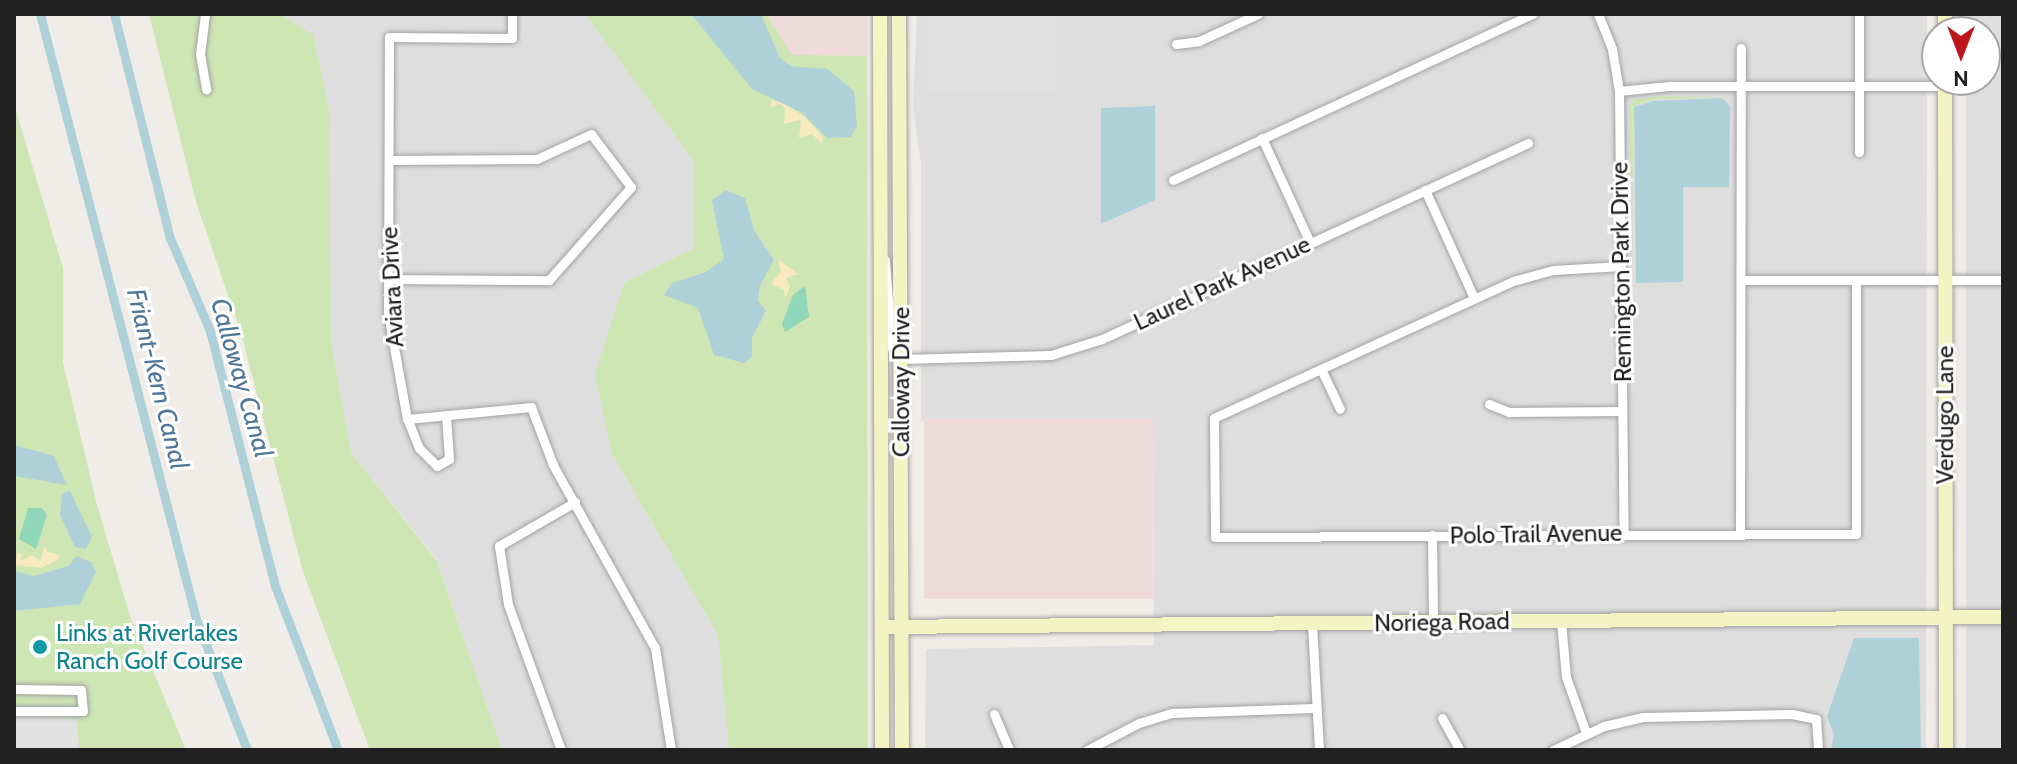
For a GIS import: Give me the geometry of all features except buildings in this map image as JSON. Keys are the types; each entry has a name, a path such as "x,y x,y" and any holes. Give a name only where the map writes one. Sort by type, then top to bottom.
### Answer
{"street":[{"path":"205,14 200,54 206,89"},
{"name":"Aviara Drive","path":"446,415 450,453 442,466 428,460 407,419 390,334 389,37 512,38 512,14"},
{"name":"Calloway Drive","path":"880,14 882,750"},
{"name":"Calloway Drive","path":"899,14 902,750"},
{"path":"1176,44 1199,41 1236,18 1258,14"},
{"path":"1173,180 1532,14"},
{"name":"Remington Park Drive","path":"1598,14 1612,49 1619,91 1624,534"},
{"path":"1859,14 1859,152"},
{"path":"1740,534 1741,48"},
{"path":"1619,91 1921,84"},
{"name":"Verdugo Lane","path":"1945,96 1946,750"},
{"path":"388,279 549,280 631,187 591,134 537,159 389,160"},
{"path":"1262,138 1310,243"},
{"name":"Laurel Park Avenue","path":"901,359 1032,357 1072,350 1528,143"},
{"path":"1425,190 1474,298"},
{"path":"881,243 891,281 893,353 901,359"},
{"path":"1340,409 1321,369 1474,298 1553,270 1621,266"},
{"path":"1741,280 2003,280"},
{"name":"Polo Trail Avenue","path":"1321,369 1214,418 1215,537 1856,534 1856,280"},
{"path":"1489,404 1509,412 1622,411"},
{"path":"407,419 531,407 544,447 655,648 671,750"},
{"path":"561,750 508,604 499,546 575,502"},
{"path":"1432,535 1433,622"},
{"name":"Noriega Road","path":"882,627 2003,617"},
{"path":"1561,621 1566,677 1586,733"},
{"path":"1312,624 1313,708 1319,750"},
{"path":"14,689 81,690 83,711 14,711"},
{"path":"1087,750 1139,723 1172,713 1313,708"},
{"path":"994,714 1009,750"},
{"path":"1553,750 1586,733 1663,716 1792,714 1816,719 1818,750"},
{"path":"1442,718 1460,750"}],"shaded area":[{"path":"278,14 585,14 693,160 693,250 624,283 612,454 718,635 729,750 502,750 437,560 351,453 331,340 329,108 313,34"},
{"path":"766,14 867,14 867,56 792,56"},
{"path":"917,14 1927,14 1921,16 1921,96 1927,96 1926,750 925,750 926,649 1154,645 1153,419 921,421 921,165 913,107"},
{"path":"927,14 1056,14 1056,91 927,91"},
{"path":"2003,14 2003,750 1966,750 1966,96 2001,96 2001,16 1966,16"},
{"path":"924,418 1153,418 1153,599 924,599"},
{"path":"14,715 77,719 79,750 14,750"}],"green space":[{"path":"149,14 278,14 313,34 329,108 331,340 351,453 437,561 502,750 370,750 302,569 241,333 196,202"},
{"path":"585,14 766,14 792,55 867,56 868,750 729,750 718,635 612,454 595,374 624,283 693,249 693,160"},
{"path":"1661,96 1722,98 1658,99 1633,106 1632,283 1629,106 1635,99"},
{"path":"14,104 63,268 63,363 97,505 130,616 186,750 14,750"},
{"path":"805,286 809,317 785,332 782,324 793,295"},
{"path":"28,508 42,508 47,515 36,549 19,539"}],"sand":[{"path":"772,100 805,117 823,137 822,144 812,134 799,138 801,120 784,124 785,108 779,104 771,108"},
{"path":"778,259 798,274 786,278 790,286 785,299 784,290 771,284 781,271"},
{"path":"44,545 47,552 60,555 57,560 41,568 14,565 18,552 23,555 20,561 32,555 41,561"}],"water":[{"path":"691,14 761,14 780,58 791,66 827,69 854,91 857,126 851,137 827,138 801,112 752,89"},
{"path":"1722,98 1730,106 1729,187 1683,187 1683,282 1636,283 1634,107 1653,101"},
{"path":"1155,106 1155,200 1101,224 1101,108"},
{"path":"725,190 745,198 754,230 774,260 760,286 758,301 766,311 752,338 752,357 744,363 714,355 698,308 664,295 672,283 706,272 724,259 712,201"},
{"path":"14,445 54,456 67,485 14,476"},
{"path":"70,491 92,537 86,549 75,547 60,515 62,494"},
{"path":"77,556 91,562 96,572 80,604 14,611 14,571 34,576 68,566"},
{"path":"1854,638 1919,638 1921,750 1831,750 1834,734 1827,716"}],"waterway":[{"name":"Friant-Kern Canal","path":"40,14 196,619 247,750"},
{"name":"Calloway Canal","path":"114,14 170,238 210,331 275,586 338,750"}],"place":[{"name":"Links at Riverlakes Ranch Golf Course","path":"40,647"}]}
